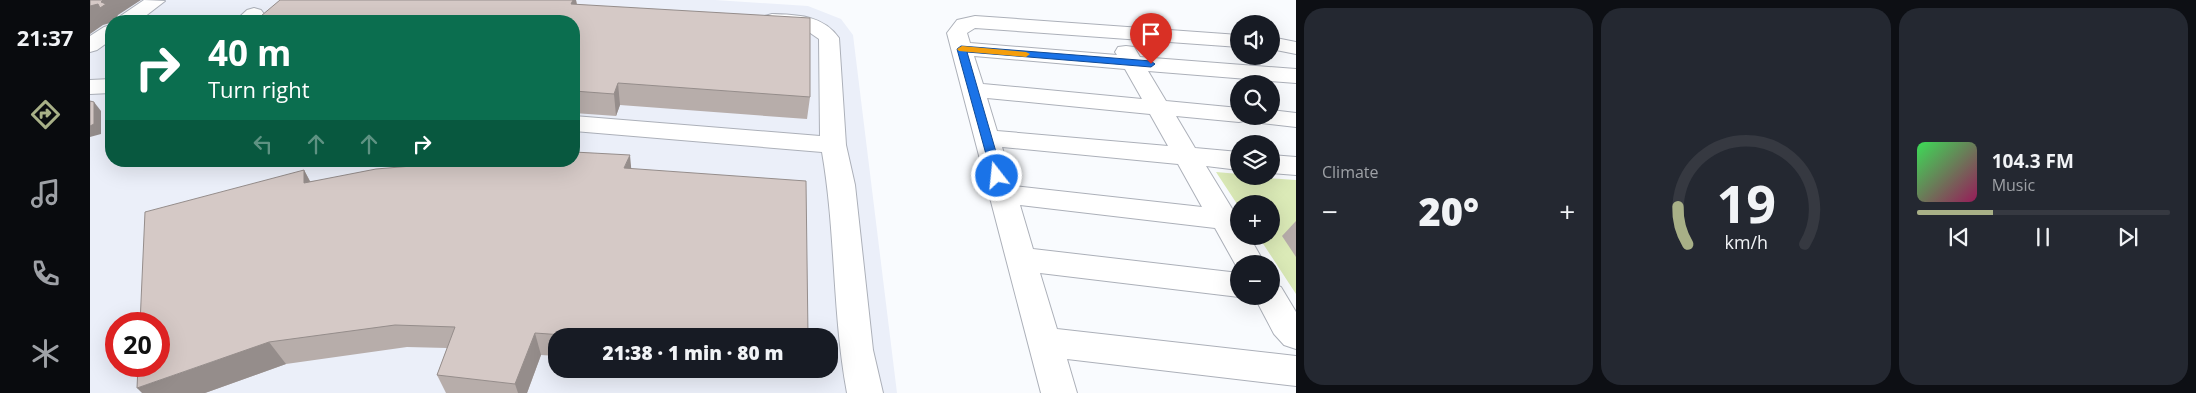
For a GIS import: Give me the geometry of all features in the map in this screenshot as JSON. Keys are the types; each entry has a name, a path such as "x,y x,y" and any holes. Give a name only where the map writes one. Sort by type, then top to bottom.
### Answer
{"lane":[{"path":"135,15 155,1"},
{"path":"753,19 811,22 823,29 829,38 833,145 840,185 856,350 865,393"},
{"path":"1059,393 961,49 957,33 959,28 965,24 975,22 1230,39"},
{"path":"1115,32 1245,255"},
{"path":"90,46 105,35"},
{"path":"1280,45 1296,48"},
{"path":"961,49 1296,76"},
{"path":"90,86 105,86"},
{"path":"973,90 1230,114"},
{"path":"1280,119 1296,120"},
{"path":"580,124 833,145"},
{"path":"986,138 1230,160"},
{"path":"1280,165 1296,166"},
{"path":"1003,194 1223,219"},
{"path":"1021,259 1230,284"},
{"path":"1275,305 1286,324 1296,335"},
{"path":"1044,342 1296,371"},
{"path":"844,393 856,350"}],"shaded area":[{"path":"90,0 715,0 808,6 841,19 853,35 897,393 90,393"}],"green space":[{"path":"1216,172 1230,173 1230,185 1280,185 1280,179 1296,180 1296,294 1280,270 1280,255 1270,255 1264,245 1280,245 1280,195 1231,195"}],"building":[{"path":"90,0 103,0 101,2 106,4 100,8 98,4 90,6"},
{"path":"280,0 573,0 571,4 810,18 810,97 618,83 614,94 580,91 580,15 262,15"},
{"path":"90,101 94,102 94,124 90,126"},
{"path":"580,152 630,155 624,168 806,181 808,328 548,328 548,334 535,333 515,384 437,375 455,327 395,325 269,342 170,376 170,312 141,312 145,212 304,170 304,183 376,169 400,167 580,167"},
{"path":"138,377 169,377 137,388"}],"slow traffic":[{"path":"962,49 1026,54"}],"route":[{"path":"997,176 961,49 1151,64"}]}
